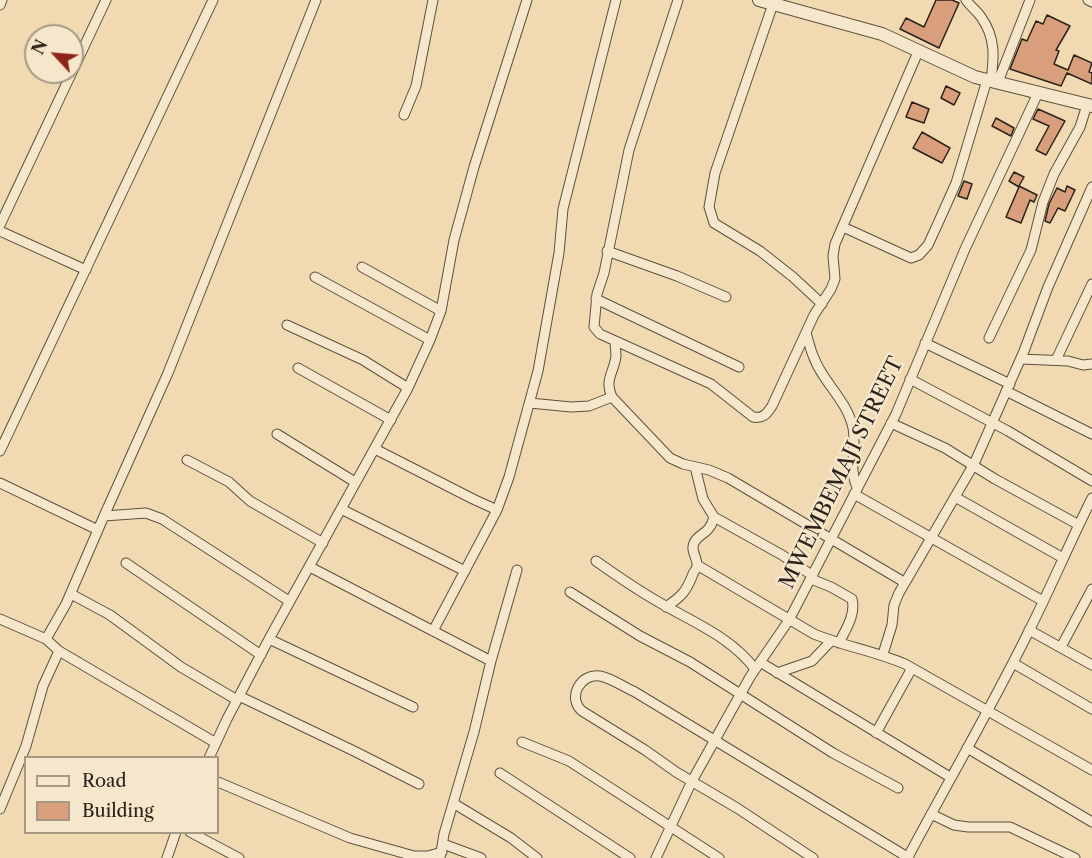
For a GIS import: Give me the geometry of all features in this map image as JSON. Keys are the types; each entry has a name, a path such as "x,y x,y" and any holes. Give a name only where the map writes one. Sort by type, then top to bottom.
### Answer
{"street":[{"path":"0,5 2,0"},
{"path":"0,225 106,0"},
{"path":"0,451 213,0"},
{"path":"46,639 70,594 168,373 316,0"},
{"path":"404,115 416,86 433,0"},
{"path":"210,756 269,639 408,388 430,340 441,311 450,260 465,201 510,48 527,0"},
{"path":"433,631 497,510 509,477 538,371 559,253 563,209 616,0"},
{"path":"678,0 629,150 604,273 596,299 595,330 711,384 753,417 765,416 772,406 806,332 835,279 833,256 835,244 918,51"},
{"path":"759,0 773,4 795,5 882,34 975,76 1090,106 1054,174 1043,202 1031,250 989,338"},
{"path":"966,0 982,18 993,39 995,52 992,81"},
{"path":"843,227 911,258 919,255 928,245 956,183 992,81 1030,0"},
{"path":"1088,0 1092,2"},
{"path":"773,4 715,173 708,207 714,223 760,251 822,304"},
{"name":"MWEMBEMAJI STREET","path":"656,858 692,781 741,694 789,620 891,423 989,196 1038,93"},
{"path":"883,654 892,625 894,605 904,582 974,464 1021,359 1048,287 1092,187"},
{"path":"0,231 86,270"},
{"path":"607,251 677,276 726,297"},
{"path":"362,267 441,311"},
{"path":"315,277 430,340"},
{"path":"1056,360 1092,284"},
{"path":"596,299 739,367"},
{"path":"287,325 363,360 408,388"},
{"path":"806,332 815,362 838,396 853,428 852,477 855,490 931,539 1043,601"},
{"path":"615,341 616,356 608,388 612,398 670,458 728,478 904,582"},
{"path":"925,343 1092,434"},
{"path":"1021,359 1092,364"},
{"path":"298,368 391,420"},
{"path":"910,379 1092,481"},
{"path":"530,403 571,407 589,405 612,398"},
{"path":"891,423 945,447 995,479 1079,525"},
{"path":"277,434 355,482"},
{"path":"375,449 497,510"},
{"path":"187,460 229,482 250,501 323,543"},
{"path":"695,467 703,499 714,517 782,555 812,578 852,598 853,614 835,642 812,661 777,673"},
{"path":"0,483 98,530"},
{"path":"955,497 1063,558"},
{"path":"813,858 582,711 575,700 575,691 579,684 595,676 603,676 635,692 908,858 950,777 989,710 1092,498"},
{"path":"341,509 465,571"},
{"path":"104,516 146,513 162,519 290,601"},
{"path":"666,607 681,597 688,588 697,566 693,544 709,530 714,517"},
{"path":"596,561 666,607 731,644 758,666 777,673 950,777"},
{"path":"126,563 261,655"},
{"path":"697,566 789,620 835,642 883,654 912,668 1092,770"},
{"path":"310,567 491,661"},
{"path":"442,852 453,803 517,570"},
{"path":"1061,646 1092,589"},
{"path":"570,592 640,636 690,662 833,753 898,788"},
{"path":"70,594 110,615 181,666 238,698 354,751 419,784"},
{"path":"0,619 46,639 59,651 216,743"},
{"path":"1029,630 1092,665"},
{"path":"269,639 413,707"},
{"path":"0,809 26,746 43,686 59,651"},
{"path":"1013,663 1092,709"},
{"path":"876,733 912,668"},
{"path":"522,742 569,761 719,858"},
{"path":"967,748 1092,822"},
{"path":"500,773 630,858"},
{"path":"219,782 350,838 414,856 428,856 442,852 481,858"},
{"path":"453,803 511,838 537,858"},
{"path":"931,814 954,825 1010,827 1075,858"},
{"path":"166,858 175,834"},
{"path":"194,834 239,858"}],"building":[{"path":"936,0 952,0 959,3 939,48 900,29 906,18 924,27"},
{"path":"1047,15 1070,26 1056,50 1059,51 1054,64 1068,70 1074,55 1092,63 1089,72 1092,73 1092,84 1067,73 1061,86 1010,69 1022,39 1027,41 1036,21 1043,24"},
{"path":"946,86 960,93 954,105 941,98"},
{"path":"912,102 929,109 924,123 906,117"},
{"path":"1038,109 1065,121 1046,155 1036,150 1049,126 1033,119"},
{"path":"996,118 1014,128 1011,136 992,126"},
{"path":"922,132 950,148 942,163 913,148"},
{"path":"1014,172 1024,177 1019,186 1037,195 1034,202 1030,200 1021,223 1006,217 1019,187 1009,181"},
{"path":"964,181 972,184 967,199 958,196"},
{"path":"1067,186 1075,190 1065,211 1058,208 1050,223 1045,221 1049,204 1057,188 1065,192"}]}
